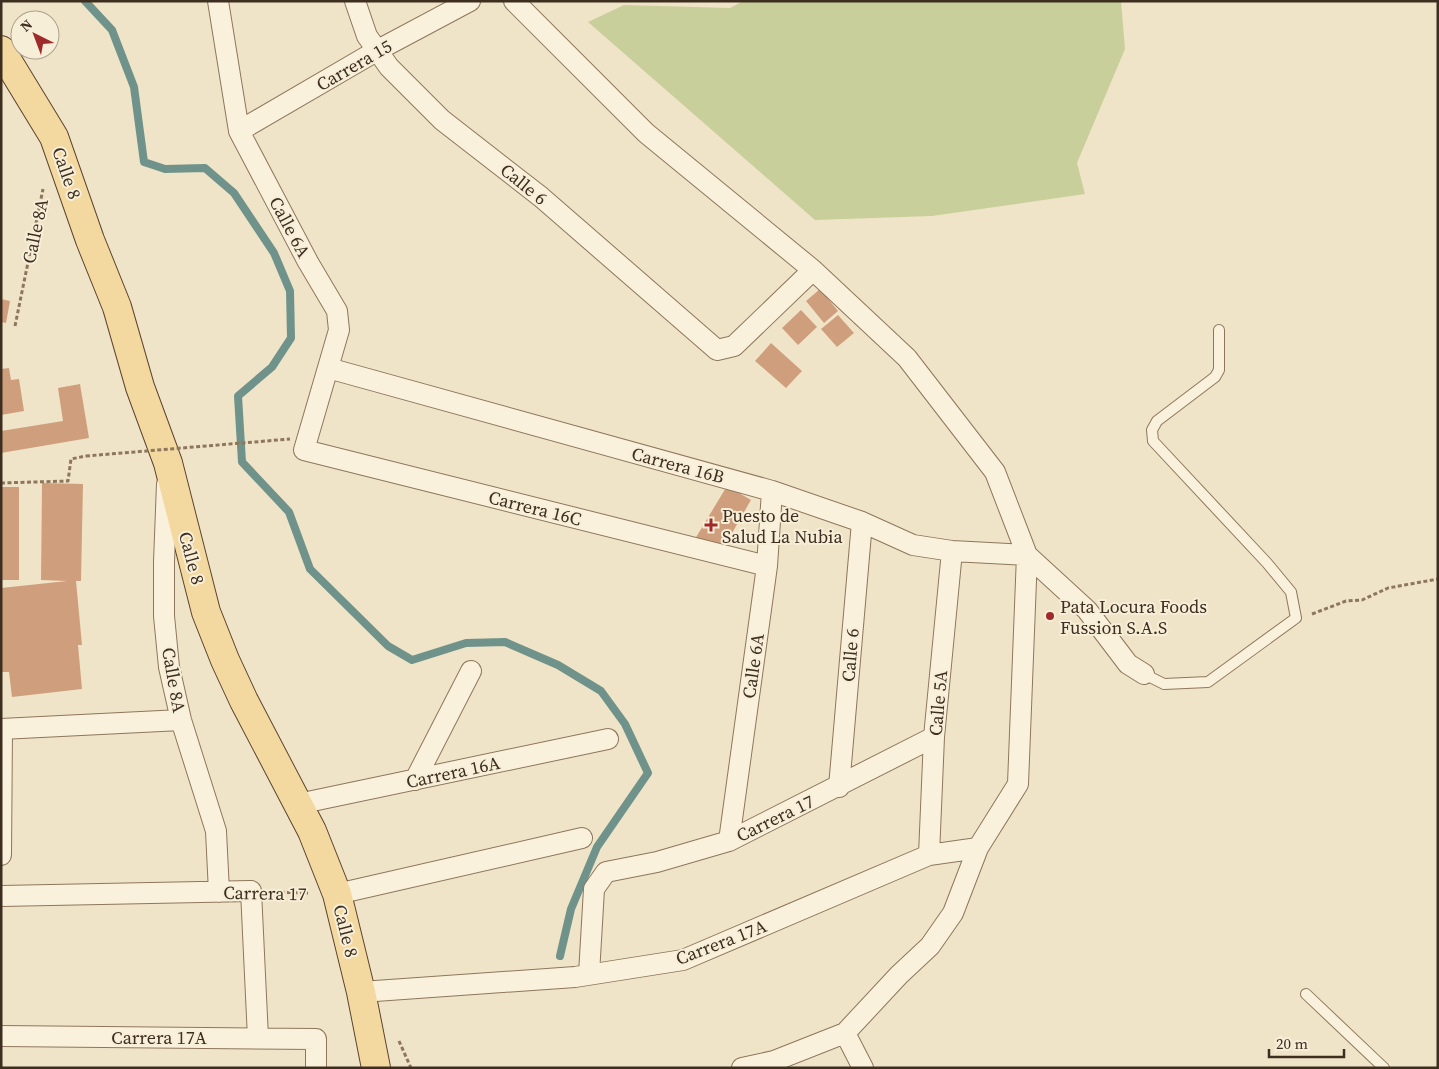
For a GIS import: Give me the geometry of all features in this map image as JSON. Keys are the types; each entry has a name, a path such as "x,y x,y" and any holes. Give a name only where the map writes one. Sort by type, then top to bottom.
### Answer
{"main road":[{"name":"Calle 8","path":"1,50 34,101 54,137 90,240 117,307 140,387 168,463 206,612 244,701 312,831 337,894 362,992 376,1068"}],"street":[{"name":"Calle 6A","path":"218,1 239,131 308,262 337,311 339,330 328,368 297,445"},
{"name":"Calle 6","path":"355,1 367,36 389,67 442,120 541,197 716,350 734,346 813,270"},
{"name":"Carrera 15","path":"239,131 378,50 470,1"},
{"path":"514,1 646,133 813,270 907,358 995,472 1027,555 1018,784 978,848 953,914 930,946 899,975 844,1033 774,1061 742,1068"},
{"name":"Carrera 16B","path":"328,368 772,491 862,522 913,546 952,551 1027,555"},
{"name":"Carrera 16C","path":"297,445 767,566"},
{"name":"Calle 8A","path":"168,463 164,616 169,667 181,720 216,831 220,892"},
{"name":"Calle 6A","path":"729,841 767,566 772,491"},
{"name":"Calle 6","path":"839,787 862,522"},
{"name":"Calle 5A","path":"929,855 934,737 952,551"},
{"path":"1027,555 1087,610 1128,664 1144,674"},
{"path":"416,780 471,671"},
{"path":"1,855 2,729 181,720"},
{"name":"Carrera 17","path":"582,975 594,889 606,872 657,862 729,841 839,787 934,737"},
{"name":"Carrera 16A","path":"298,804 608,738"},
{"path":"337,894 582,838"},
{"name":"Carrera 17A","path":"362,992 532,980 582,975 683,960 929,855 978,848"},
{"path":"251,891 258,1038"},
{"name":"Carrera 17","path":"1,896 251,891"},
{"path":"844,1033 863,1068"},
{"name":"Carrera 17A","path":"1,1036 316,1039 316,1068"}],"lane":[{"path":"1144,674 1164,684 1208,682 1296,618 1291,592 1279,577 1153,441 1152,430 1157,421 1215,376 1219,370 1220,330"},
{"path":"1306,994 1384,1068"}],"path":[{"name":"Calle 8A","path":"15,326 44,184"},
{"path":"1,483 68,481 70,459 86,456 297,445"},
{"path":"1296,618 1325,611 1346,601 1362,600 1388,588 1438,579"},
{"name":"Carrera 17","path":"251,891 337,894"}],"green space":[{"path":"743,1 1121,1 1125,49 1077,163 1085,194 932,216 815,220 588,22 624,5 730,8"}],"building":[{"path":"820,289 838,311 824,323 806,301"},
{"path":"1,299 10,301 6,323 1,322"},
{"path":"801,310 817,327 798,345 782,328"},
{"path":"838,315 854,333 837,347 821,329"},
{"path":"771,343 802,371 786,388 755,361"},
{"path":"9,368 11,380 19,379 24,411 1,415 1,369"},
{"path":"80,384 89,438 1,453 1,431 63,421 58,388"},
{"path":"42,483 83,484 81,581 76,581 82,645 78,645 82,689 12,697 9,672 1,672 1,588 67,581 41,580"},
{"path":"727,486 751,500 720,554 695,539"},
{"path":"1,487 19,487 19,580 1,580"}],"waterway":[{"path":"85,1 112,30 134,87 144,162 165,169 205,168 234,193 274,253 290,291 291,338 272,367 238,396 242,462 289,512 310,569 388,646 412,660 466,643 505,642 558,665 601,691 625,724 648,773 597,847 571,909 560,956"}],"place":[{"name":"Puesto de Salud La Nubia","path":"711,525"},
{"name":"Pata Locura Foods Fussion S.A.S","path":"1050,616"}]}
